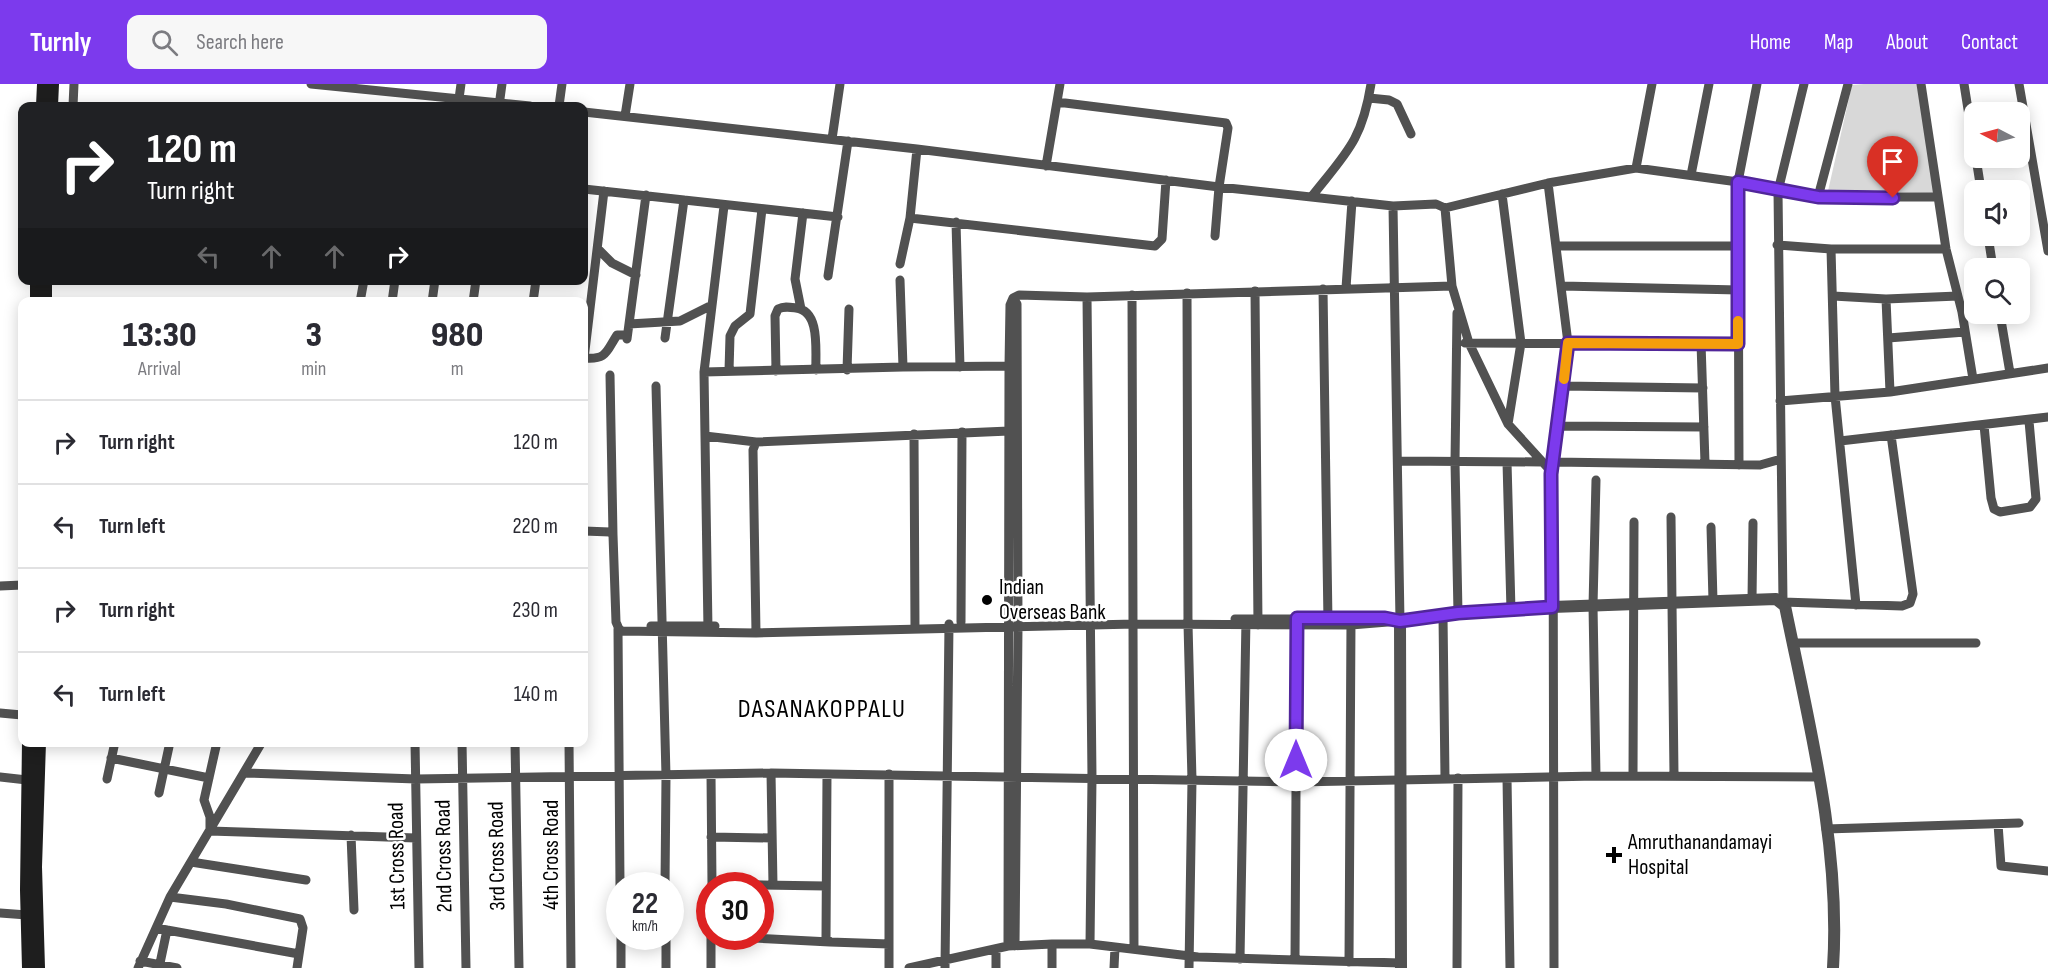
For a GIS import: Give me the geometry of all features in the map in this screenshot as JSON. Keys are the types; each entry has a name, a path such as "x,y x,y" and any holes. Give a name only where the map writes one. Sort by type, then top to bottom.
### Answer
{"main road":[{"path":"42,102 43,84"},
{"path":"52,102 53,84"},
{"path":"28,747 28,968"},
{"path":"39,968 36,867 40,747"}],"street":[{"path":"73,102 74,84"},
{"path":"311,84 353,86 452,102"},
{"path":"458,102 461,84"},
{"path":"500,102 502,84"},
{"path":"560,102 562,84"},
{"path":"625,116 630,84"},
{"path":"832,139 840,84"},
{"path":"1046,166 1060,84"},
{"path":"1312,196 1354,144 1366,114 1371,84"},
{"path":"1636,168 1652,84"},
{"path":"1691,175 1709,84"},
{"path":"1739,465 1738,182 1757,84"},
{"path":"1804,84 1778,191 1783,602 1819,777 1832,882 1833,968"},
{"path":"1818,197 1848,84"},
{"path":"1921,84 1946,249 1962,312 1973,379"},
{"path":"1964,84 1967,102"},
{"path":"2019,84 2048,245"},
{"path":"1369,98 1389,100 1397,104 1411,134"},
{"path":"1058,102 1226,123 1228,128 1219,187 1215,236"},
{"path":"588,112 1393,206 1436,204 1445,208 1548,183 1636,168 1738,182 1818,197 1938,197"},
{"path":"828,276 848,141"},
{"path":"900,264 910,218 917,149"},
{"path":"910,218 1155,246 1162,239 1166,180"},
{"path":"1548,183 1568,343 1551,474 1555,777 1554,968"},
{"path":"588,189 838,217"},
{"path":"588,328 604,191"},
{"path":"1502,194 1521,343 1508,424"},
{"path":"588,359 599,359 605,355 617,335 627,337 646,195"},
{"path":"665,338 684,200"},
{"path":"1346,288 1352,201"},
{"path":"708,629 704,372 724,206"},
{"path":"909,968 945,964 1012,946 1052,944 1090,944 1193,957 1401,966 1401,780 1397,621 1398,461 1393,206"},
{"path":"1445,208 1452,286 1469,343 1508,424 1551,474"},
{"path":"729,371 730,336 735,326 750,314 762,209"},
{"path":"801,309 795,279 803,213"},
{"path":"956,222 960,366"},
{"path":"1777,245 1831,249 1946,249"},
{"path":"1556,246 1738,246"},
{"path":"598,249 612,263 636,275"},
{"path":"1831,249 1835,396 1856,605"},
{"path":"900,280 903,367"},
{"path":"1014,623 1009,431 1017,304 1013,298 1019,295 1087,297 1452,286"},
{"path":"1562,286 1739,290"},
{"path":"1323,289 1328,621"},
{"path":"1255,291 1258,622"},
{"path":"1187,293 1193,957 1189,968"},
{"path":"1132,295 1135,621 1134,949"},
{"path":"1833,296 1886,299 1958,296"},
{"path":"1087,297 1092,778 1090,944"},
{"path":"1886,299 1890,392"},
{"path":"629,324 680,321 712,305"},
{"path":"1457,305 1455,462 1458,613"},
{"path":"776,371 776,312 781,307 801,309 810,316 814,325 816,370"},
{"path":"847,370 849,309"},
{"path":"2002,324 2010,374"},
{"path":"1888,338 1965,332"},
{"path":"1701,343 1705,463"},
{"path":"1456,344 1738,344"},
{"path":"704,372 1012,366"},
{"path":"1012,366 1014,623 1012,946"},
{"path":"1780,401 1890,392 2048,368"},
{"path":"610,375 613,535 618,629 620,872"},
{"path":"656,386 666,776 665,872"},
{"path":"1563,386 1702,388"},
{"path":"1840,441 2048,417"},
{"path":"1984,425 1991,498 1994,509 2000,512 2030,507 2036,499 2029,421"},
{"path":"1559,426 1704,427"},
{"path":"705,436 756,442 1009,431"},
{"path":"961,622 962,432"},
{"path":"914,434 915,625"},
{"path":"618,629 756,629 1135,621 1397,621 1458,613 1552,607 1776,599 1783,602 1902,606 1910,603 1912,594 1891,435"},
{"path":"756,442 753,450 756,629"},
{"path":"1554,462 1760,465 1781,459"},
{"path":"1398,461 1542,462"},
{"path":"1507,462 1511,610"},
{"path":"1596,480 1593,606 1596,776"},
{"path":"1671,517 1674,775"},
{"path":"1633,776 1634,522"},
{"path":"1752,600 1753,523"},
{"path":"1711,527 1713,601"},
{"path":"588,531 610,532 613,535"},
{"path":"0,586 18,585"},
{"path":"1443,616 1445,778"},
{"path":"949,625 961,622 1014,623"},
{"path":"1240,958 1246,622"},
{"path":"1294,960 1297,622"},
{"path":"1349,962 1351,622"},
{"path":"945,964 949,625"},
{"path":"1793,644 1976,643"},
{"path":"0,713 18,715"},
{"path":"107,779 114,747"},
{"path":"159,793 169,747"},
{"path":"210,831 210,817 204,800 216,747"},
{"path":"177,968 139,965 170,897 259,747"},
{"name":"1st Cross Road","path":"415,747 419,968"},
{"name":"2nd Cross Road","path":"462,747 466,968"},
{"name":"3rd Cross Road","path":"515,747 519,968"},
{"name":"4th Cross Road","path":"569,747 571,968"},
{"path":"111,758 209,777"},
{"path":"246,773 416,779 771,773 1296,782 1674,775 1819,777"},
{"path":"771,773 772,872"},
{"path":"711,774 711,872"},
{"path":"827,774 826,934 830,942"},
{"path":"889,774 889,968"},
{"path":"0,777 27,780"},
{"path":"1457,968 1458,778"},
{"path":"1507,778 1510,968"},
{"path":"1826,829 2019,823"},
{"path":"1998,824 2001,866 2048,871"},
{"path":"210,831 416,838"},
{"path":"351,835 354,910"},
{"path":"711,837 771,838"},
{"path":"191,862 306,880"},
{"path":"774,885 826,886"},
{"path":"170,897 226,904 300,919 303,925 297,968"},
{"path":"0,913 27,915"},
{"path":"156,928 299,954"},
{"path":"160,967 167,930"},
{"path":"774,939 889,944"},
{"path":"1052,944 1052,968"},
{"path":"1114,947 1114,968"},
{"path":"996,949 996,968"},
{"path":"621,950 621,968"},
{"path":"666,950 666,968"},
{"path":"711,950 711,968"},
{"path":"1193,957 1203,968"}],"shaded area":[{"path":"1917,84 1934,193 1828,191 1852,85"}],"slow traffic":[{"path":"1564,379 1568,343 1738,344 1738,321"}],"place":[{"name":"Indian Overseas Bank","path":"987,600"},
{"name":"Amruthanandamayi Hospital","path":"1614,855"}],"district":[{"name":"DASANAKOPPALU","path":"822,709"}],"route":[{"path":"1296,760 1297,618 1385,618 1400,621 1458,613 1552,607 1553,482 1551,474 1568,343 1738,344 1738,182 1818,197 1893,198"}]}
